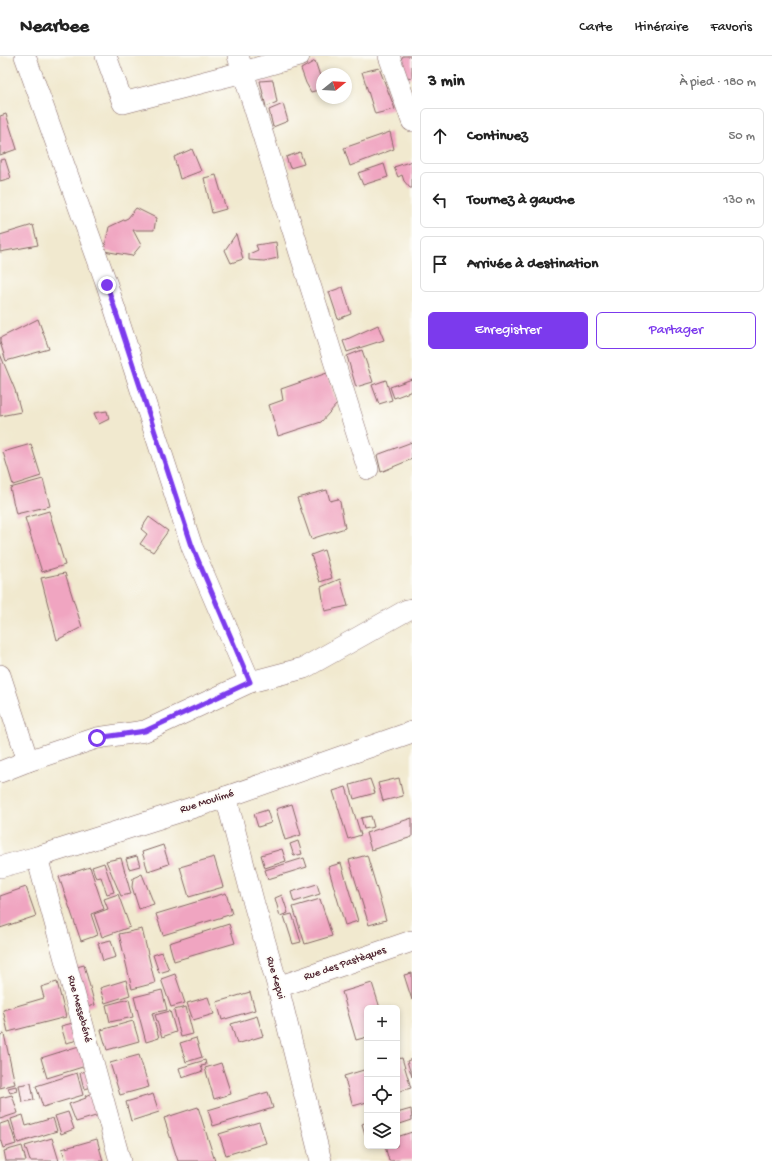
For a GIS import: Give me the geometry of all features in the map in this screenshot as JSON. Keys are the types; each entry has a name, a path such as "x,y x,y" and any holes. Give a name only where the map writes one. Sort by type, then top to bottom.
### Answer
{"street":[{"path":"25,56 107,285 192,546 250,682"},
{"path":"106,56 123,102 241,64 299,56"},
{"path":"389,56 412,121"},
{"path":"241,64 368,469"},
{"path":"0,772 97,738 145,731 250,682 304,668 407,610 412,609"},
{"path":"0,675 28,761"},
{"name":"Rue Moulimé","path":"0,867 37,857 226,797 412,732"},
{"name":"Rue Kepui","path":"226,797 254,904 278,987 321,1161"},
{"name":"Rue Messebéné","path":"37,857 120,1161"},
{"name":"Rue des Pastèques","path":"278,987 412,941"}],"building":[{"path":"403,56 412,56 412,78 406,79 400,61"},
{"path":"315,61 317,68 316,68 316,91 311,92 301,69"},
{"path":"379,68 395,109 375,114 362,72"},
{"path":"273,80 277,102 266,107 260,81"},
{"path":"283,104 288,121 273,127 269,110"},
{"path":"6,114 17,149 0,155 0,116"},
{"path":"390,132 394,149 350,166 344,148"},
{"path":"192,149 201,171 180,179 174,157"},
{"path":"300,152 304,164 290,168 286,157"},
{"path":"5,159 11,178 0,181 0,160"},
{"path":"412,161 412,188 410,188 404,181 402,175 398,177 394,167"},
{"path":"384,164 388,177 363,185 358,173"},
{"path":"216,175 226,209 212,213 204,178"},
{"path":"136,208 156,218 154,230 133,230 141,245 132,256 104,251 109,227 128,218"},
{"path":"33,225 38,245 0,252 0,235"},
{"path":"236,234 243,259 231,263 225,250"},
{"path":"276,242 278,258 264,261 249,260 249,254 258,250 256,245"},
{"path":"343,287 351,314 338,319 329,292"},
{"path":"38,319 49,349 6,361 0,338"},
{"path":"378,325 384,340 347,352 343,341"},
{"path":"362,350 373,382 356,387 347,356"},
{"path":"0,354 15,390 21,412 0,416"},
{"path":"327,373 337,404 321,422 278,436 269,405 283,400 281,389"},
{"path":"412,379 412,391 394,398 390,387"},
{"path":"386,380 392,400 379,404 372,385"},
{"path":"107,411 109,419 99,424 94,413"},
{"path":"412,442 412,459 381,472 377,455"},
{"path":"31,444 41,476 13,485 3,452"},
{"path":"43,479 50,506 16,514 10,488"},
{"path":"327,490 330,501 338,499 340,502 345,528 311,539 297,498"},
{"path":"49,511 65,565 42,572 25,518"},
{"path":"149,517 168,531 153,552 140,544 147,534 141,529"},
{"path":"324,550 332,578 320,582 311,555"},
{"path":"65,573 82,627 57,640 41,578"},
{"path":"340,579 348,606 325,611 321,587"},
{"path":"399,778 403,796 383,801 378,783"},
{"path":"370,779 375,793 354,799 350,785"},
{"path":"346,787 361,835 348,839 333,791"},
{"path":"292,804 301,835 285,840 276,809"},
{"path":"267,810 271,823 258,827 254,814"},
{"path":"371,816 374,827 364,829 361,818"},
{"path":"412,818 412,837 371,850 366,833"},
{"path":"298,841 302,854 294,856 290,844"},
{"path":"163,845 169,864 148,871 142,852"},
{"path":"282,849 286,861 265,868 261,855"},
{"path":"367,855 386,920 369,925 349,860"},
{"path":"137,856 140,866 129,869 126,859"},
{"path":"214,857 223,887 189,897 180,867"},
{"path":"121,858 131,894 121,896 106,861"},
{"path":"304,858 307,867 268,879 265,870"},
{"path":"104,863 114,892 107,894 101,877 96,878 92,867"},
{"path":"341,863 358,921 345,925 328,867"},
{"path":"90,867 104,909 91,914 98,935 81,941 59,877"},
{"path":"142,874 154,904 139,909 132,887 133,878"},
{"path":"317,884 320,894 294,902 291,892"},
{"path":"26,887 36,916 0,928 0,896"},
{"path":"226,893 232,914 163,935 156,914"},
{"path":"118,894 130,927 102,937 94,914 108,909 104,899"},
{"path":"282,895 288,913 280,916 275,898"},
{"path":"320,899 332,936 305,944 293,907"},
{"path":"292,914 301,942 293,944 284,916"},
{"path":"229,924 235,943 174,961 169,943"},
{"path":"142,929 155,983 132,989 119,934"},
{"path":"111,940 116,957 103,961 98,943"},
{"path":"162,952 169,970 159,973 153,955"},
{"path":"84,965 95,1005 84,1008 73,968"},
{"path":"412,973 412,1000 404,975"},
{"path":"175,974 185,1003 171,1007 161,979"},
{"path":"126,980 130,995 105,1003 100,988"},
{"path":"57,982 66,1017 8,1032 3,1010 44,998 41,987"},
{"path":"372,983 379,1005 364,1005 364,1038 356,1040 342,992"},
{"path":"162,990 167,1010 152,1013 159,1038 146,1042 134,997"},
{"path":"250,992 255,1010 222,1020 217,1002"},
{"path":"208,997 214,1014 193,1020 187,1003"},
{"path":"129,999 133,1017 110,1022 106,1005"},
{"path":"186,1007 193,1034 181,1037 174,1010"},
{"path":"170,1011 176,1032 162,1037 155,1015"},
{"path":"257,1016 263,1036 237,1044 231,1024"},
{"path":"133,1021 139,1041 107,1050 101,1030"},
{"path":"73,1023 78,1040 66,1043 61,1026"},
{"path":"4,1034 15,1084 0,1088 0,1035"},
{"path":"196,1038 202,1057 186,1062 180,1043"},
{"path":"82,1045 89,1065 47,1078 41,1058"},
{"path":"139,1055 149,1087 120,1095 110,1063"},
{"path":"400,1058 402,1058 411,1088 400,1091 400,1077"},
{"path":"412,1059 412,1077 407,1061"},
{"path":"205,1060 206,1065 201,1066 203,1071 182,1078 179,1068"},
{"path":"221,1063 231,1094 214,1099 205,1068"},
{"path":"88,1070 93,1087 84,1089 80,1073"},
{"path":"364,1070 364,1103 353,1106 344,1076"},
{"path":"77,1073 83,1095 43,1107 36,1086"},
{"path":"31,1083 34,1100 22,1102 19,1085"},
{"path":"16,1086 17,1091 10,1093 8,1088"},
{"path":"268,1092 273,1108 213,1126 208,1110"},
{"path":"92,1093 99,1115 76,1122 69,1104 86,1098 85,1096"},
{"path":"153,1094 159,1112 131,1121 126,1102"},
{"path":"12,1095 18,1113 0,1119 0,1098"},
{"path":"198,1107 215,1161 178,1161 164,1118"},
{"path":"411,1109 412,1120 400,1124 400,1112"},
{"path":"68,1112 74,1129 61,1134 55,1116"},
{"path":"23,1115 26,1126 53,1118 57,1131 18,1143 11,1119"},
{"path":"9,1121 16,1144 3,1148 0,1139 0,1124"},
{"path":"259,1122 266,1143 226,1155 219,1134"},
{"path":"412,1132 412,1160 389,1161 386,1149 400,1149 400,1136"},
{"path":"52,1138 59,1161 30,1161 25,1146"},
{"path":"97,1139 103,1161 66,1161 62,1149"},
{"path":"22,1146 26,1161 6,1161 4,1151"}],"route":[{"path":"97,738 145,731 250,682 192,546 107,285"}]}
